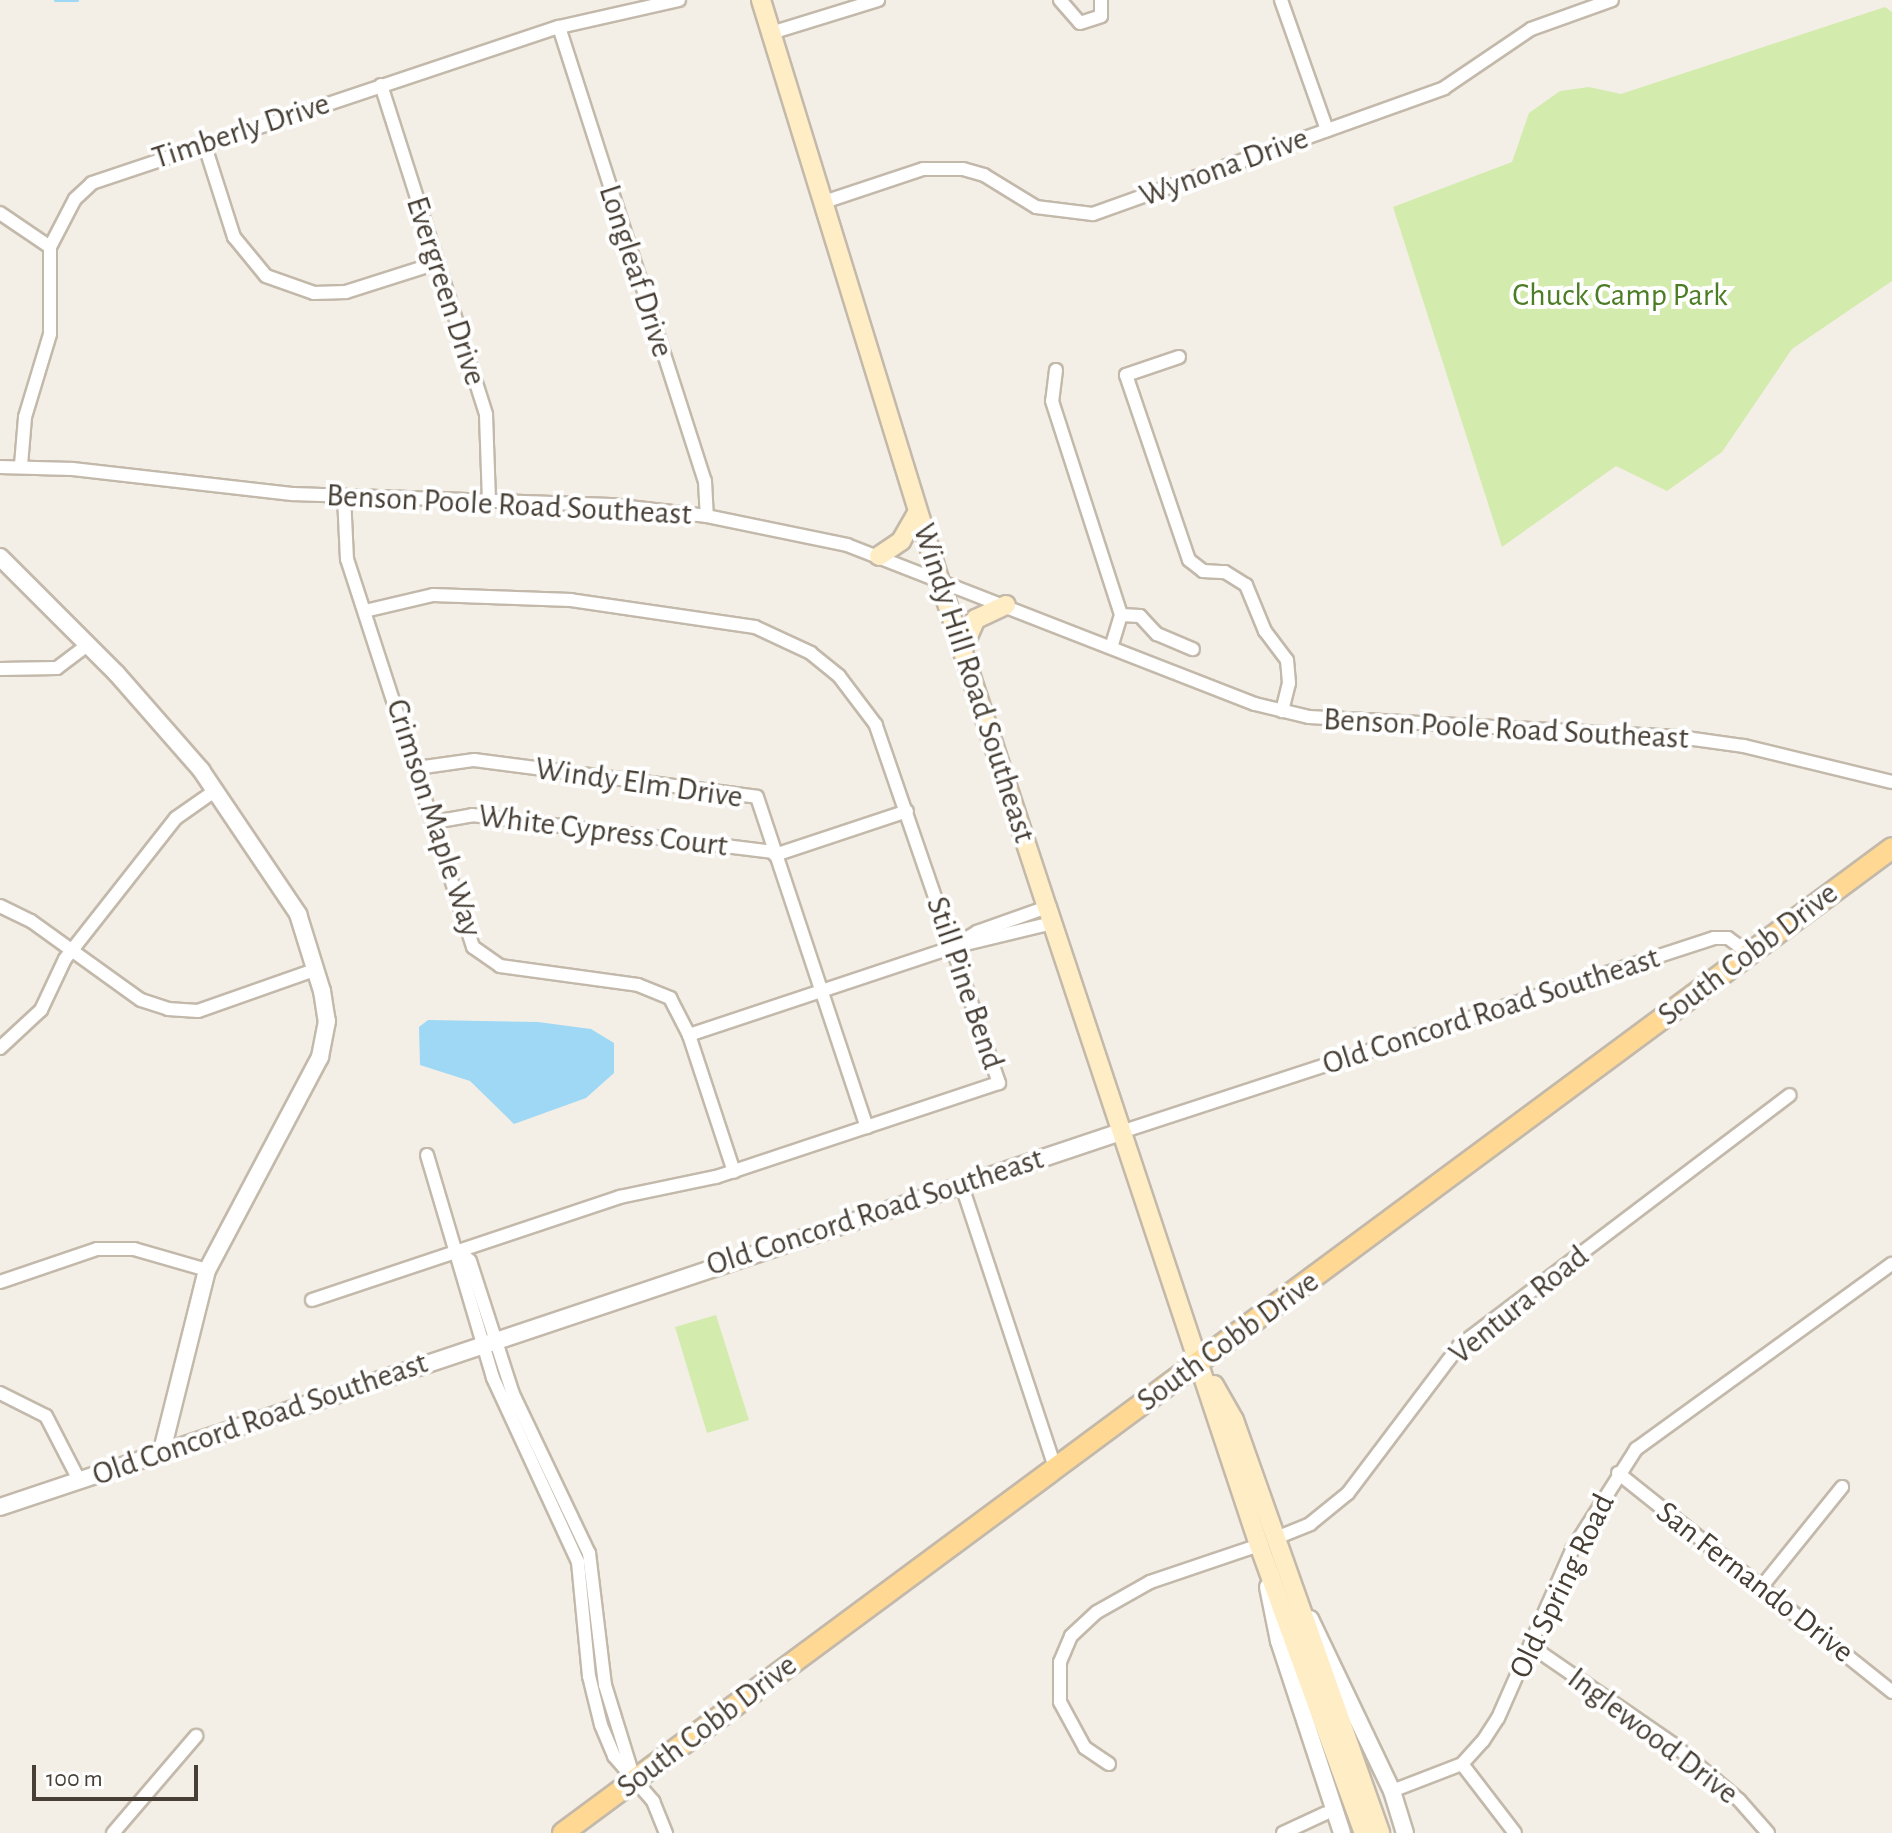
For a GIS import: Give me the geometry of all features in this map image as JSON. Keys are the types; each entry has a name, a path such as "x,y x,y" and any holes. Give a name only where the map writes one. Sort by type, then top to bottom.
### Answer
{"main road":[{"name":"Windy Hill Road Southeast","path":"761,0 939,579 1049,915 1198,1363 1234,1420 1266,1548 1364,1833"},
{"path":"879,556 901,541 918,512"},
{"path":"962,650 976,619 1006,605"},
{"name":"South Cobb Drive","path":"563,1833 1892,848"},
{"name":"Windy Hill Road Southeast","path":"1266,1548 1300,1603 1380,1833"}],"street":[{"name":"Timberly Drive","path":"21,465 25,417 50,334 50,247 75,199 92,183 204,143 559,27 679,0"},
{"path":"771,33 878,0"},
{"path":"1060,0 1080,23 1101,16 1101,0"},
{"path":"1281,0 1327,130"},
{"name":"Wynona Drive","path":"824,202 923,169 963,169 984,175 1036,207 1093,214 1444,88 1531,29 1584,4 1612,0"},
{"name":"Longleaf Drive","path":"559,27 705,481 707,516"},
{"name":"Evergreen Drive","path":"381,85 486,415 489,501"},
{"path":"204,143 234,237 266,276 314,293 346,292 437,263"},
{"path":"0,213 50,247"},
{"path":"1179,357 1126,375 1189,560 1203,571 1225,572 1246,585 1265,631 1287,660 1289,683 1282,711"},
{"path":"1056,370 1052,401 1121,615 1111,648"},
{"name":"Benson Poole Road Southeast","path":"0,467 21,465 344,496 611,505 707,516 879,556 1111,648 1282,711 1351,723 1679,737 1757,748 1892,782"},
{"name":"Crimson Maple Way","path":"344,496 345,549 417,768 468,938 483,958 508,968 655,990 675,1003 689,1035 734,1172"},
{"path":"0,557 167,728 216,790 298,914 317,969 327,1021 315,1072 242,1196 207,1270 162,1451"},
{"name":"Still Pine Bend","path":"312,1300 620,1197 734,1172 999,1083 876,725 852,691 811,653 765,630 571,600 433,595 365,611"},
{"path":"1121,615 1140,616 1157,634 1193,649"},
{"path":"0,669 57,668 88,645"},
{"name":"Windy Elm Drive","path":"417,768 474,760 757,797 867,1127"},
{"path":"0,1048 41,1010 65,959 176,818 216,790"},
{"path":"775,854 907,811"},
{"name":"White Cypress Court","path":"434,822 472,815 775,854"},
{"path":"0,906 75,950 141,1000 168,1009 198,1011 317,969"},
{"path":"689,1035 953,947 977,932 1049,915"},
{"name":"Old Concord Road Southeast","path":"0,1507 961,1183 1714,938 1728,938 1749,953"},
{"name":"Ventura Road","path":"1109,1764 1085,1748 1060,1702 1060,1662 1071,1636 1097,1612 1150,1582 1266,1548 1310,1524 1348,1493 1459,1346 1790,1095"},
{"path":"427,1155 489,1342 589,1553 607,1697 635,1778 653,1801 666,1833"},
{"path":"961,1183 1055,1467"},
{"path":"0,1282 97,1249 134,1249 207,1270"},
{"name":"Old Spring Road","path":"1462,1764 1498,1718 1572,1550 1636,1449 1892,1264"},
{"path":"0,1393 46,1416 79,1480"},
{"name":"San Fernando Drive","path":"1618,1473 1763,1585 1892,1692"},
{"path":"1763,1585 1842,1487"},
{"name":"Windy Hill Road Southeast","path":"1266,1548 1279,1641 1342,1833"},
{"name":"Windy Hill Road Southeast","path":"1300,1603 1392,1791 1405,1833"},
{"name":"Inglewood Drive","path":"1531,1646 1673,1744 1739,1800 1768,1833"},
{"path":"113,1833 196,1736"},
{"path":"1392,1791 1462,1764 1515,1833"},
{"path":"1283,1833 1326,1813"}],"green space":[{"name":"Chuck Camp Park","path":"1885,7 1892,12 1892,281 1792,349 1722,452 1667,491 1616,466 1502,547 1393,207 1512,162 1529,113 1560,91 1589,87 1621,94"},
{"path":"716,1315 749,1420 707,1433 675,1327"}],"water":[{"path":"428,1020 538,1022 591,1029 614,1043 614,1073 586,1098 514,1124 470,1081 420,1065 419,1027"}],"waterway":[{"path":"55,0 77,0"}]}
